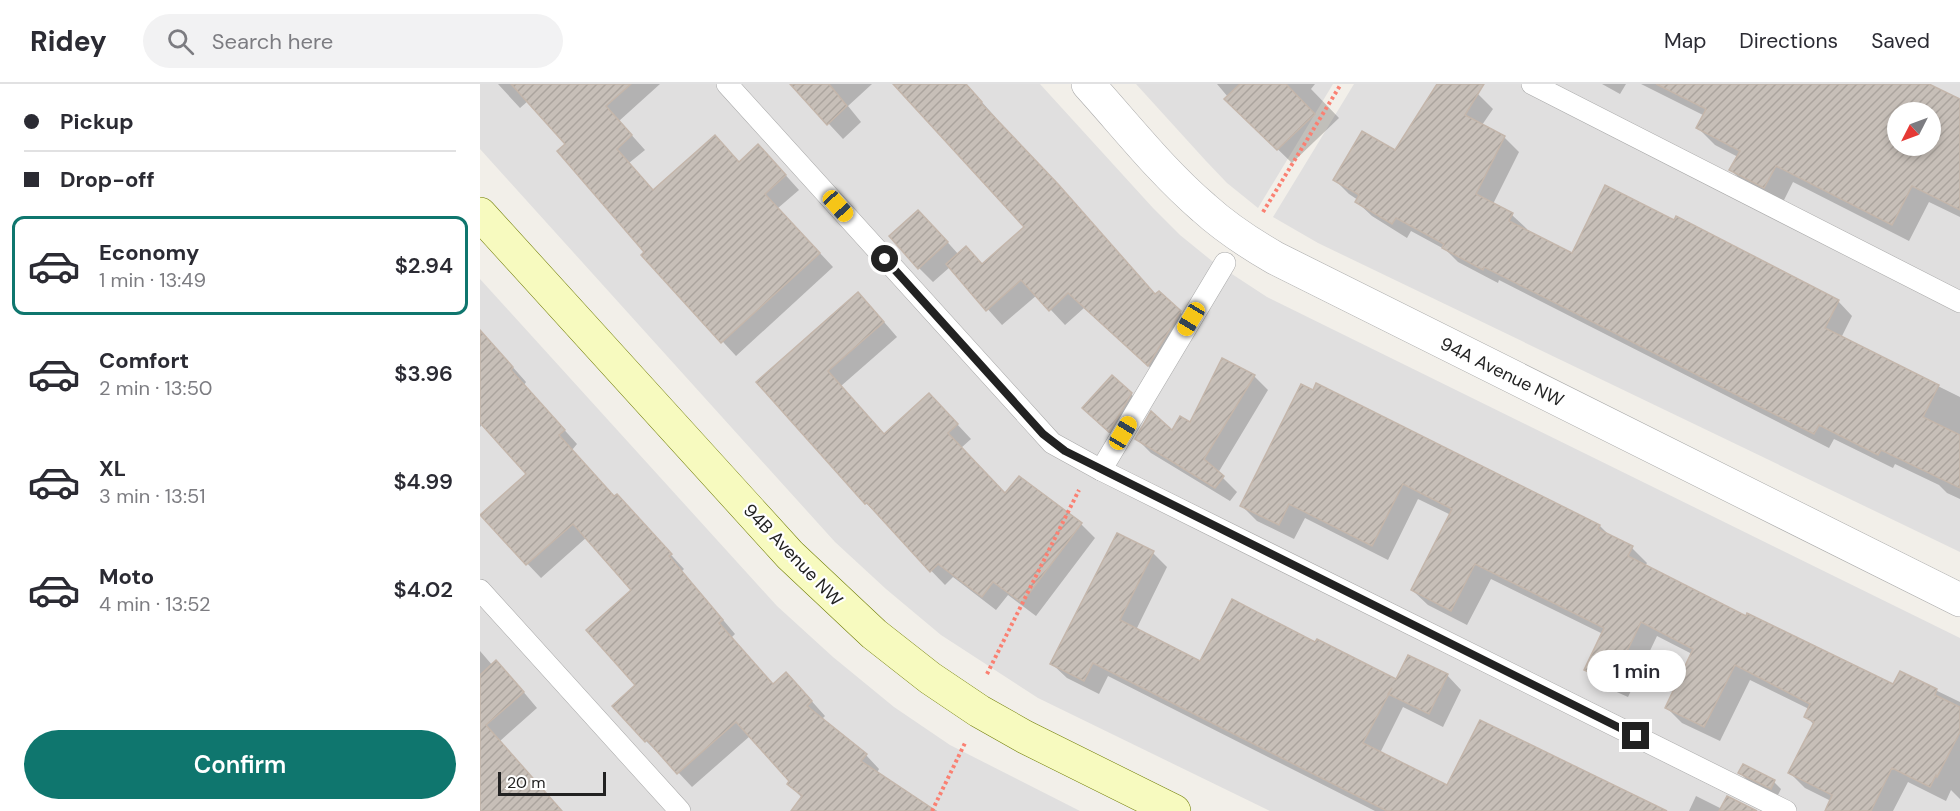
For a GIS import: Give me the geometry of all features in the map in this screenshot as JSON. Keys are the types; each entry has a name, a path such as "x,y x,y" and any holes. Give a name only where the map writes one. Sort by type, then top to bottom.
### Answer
{"street":[{"name":"94A Avenue NW","path":"1088,84 1169,174 1203,208 1235,234 1275,258 1960,600"},
{"name":"94B Avenue NW","path":"480,214 790,555 874,634 930,678 979,711 1025,737 1174,811"}],"lane":[{"path":"727,84 1043,434 1065,451 1786,811"},
{"path":"1532,84 1960,302"},
{"path":"1101,470 1225,263"},
{"path":"480,590 680,811"}],"path":[{"path":"1260,217 1341,84"},
{"path":"986,675 1080,487"},
{"path":"932,811 965,743"}],"shaded area":[{"path":"480,84 1040,84 1180,235 1212,261 1267,297 1960,638 1960,811 1270,811 1038,698 941,635 835,542 480,149"},
{"path":"1136,84 1333,84 1258,208 1227,183"},
{"path":"1354,84 1960,84 1960,552 1318,243 1273,217"},
{"path":"480,279 777,606 833,657 894,707 950,745 1080,811 480,811"}],"building":[{"path":"511,84 631,84 606,106 632,135 617,149 653,190 715,135 739,162 758,144 786,175 765,194 820,253 721,343 641,255 644,252 557,151 565,144"},
{"path":"790,84 829,84 847,106 827,125"},
{"path":"893,84 966,84 1155,294 1159,291 1181,311 1148,366 1068,293 1049,311 1021,280 986,311 946,264 966,246 982,264 1024,227"},
{"path":"1240,84 1286,84 1315,114 1277,150 1224,99"},
{"path":"1437,84 1484,84 1465,115 1505,136 1476,194 1513,213 1509,221 1572,253 1605,185 1674,220 1676,216 1839,300 1825,328 1939,385 1923,417 1960,435 1960,488 1881,450 1878,455 1819,425 1814,434 1484,267 1483,270 1442,248 1444,244 1396,218 1392,224 1355,202 1359,195 1333,180 1362,131 1395,150"},
{"path":"1656,84 1929,84 1960,99 1960,210 1912,186 1892,225 1776,166 1764,188 1729,170 1740,151 1696,128 1706,109"},
{"path":"918,210 948,242 918,269 889,236"},
{"path":"858,292 884,322 828,371 884,434 929,393 958,424 948,433 1005,493 1019,476 1082,523 1022,603 993,582 982,597 938,564 930,572 867,503 865,504 756,382"},
{"path":"480,330 513,367 511,370 565,430 559,435 614,496 617,494 672,554 669,556 723,620 719,623 773,684 786,672 812,701 807,706 867,754 861,761 936,811 791,811 802,796 787,784 789,781 736,722 677,774 647,740 645,742 612,706 635,685 586,630 631,590 573,524 526,565 480,515 526,474 480,423"},
{"path":"1222,358 1255,375 1204,459 1224,476 1215,488 1135,439 1151,411 1172,430 1180,416 1190,422"},
{"path":"1112,375 1132,393 1109,432 1082,408"},
{"path":"1316,383 1600,525 1598,529 1633,546 1628,556 1746,616 1747,613 1893,684 1900,671 1937,689 1935,695 1960,707 1960,732 1937,777 1936,775 1930,787 1892,768 1871,811 1825,811 1832,795 1788,773 1814,722 1804,717 1810,704 1735,665 1704,727 1665,708 1693,649 1641,622 1612,683 1584,670 1604,628 1475,564 1451,611 1411,590 1452,509 1403,484 1372,546 1289,504 1279,525 1240,506 1301,384 1313,390"},
{"path":"1117,533 1154,551 1120,620 1200,661 1232,599 1315,642 1317,639 1396,679 1408,655 1448,674 1429,714 1389,694 1363,743 1447,785 1480,720 1667,811 1387,811 1093,663 1084,681 1050,664"},
{"path":"496,660 524,692 486,725 562,811 480,811 480,675"},
{"path":"1743,764 1775,780 1771,789 1738,773"},
{"path":"1727,796 1757,811 1719,811"}],"route":[{"path":"885,259 1052,443 1101,470 1636,736"}]}
